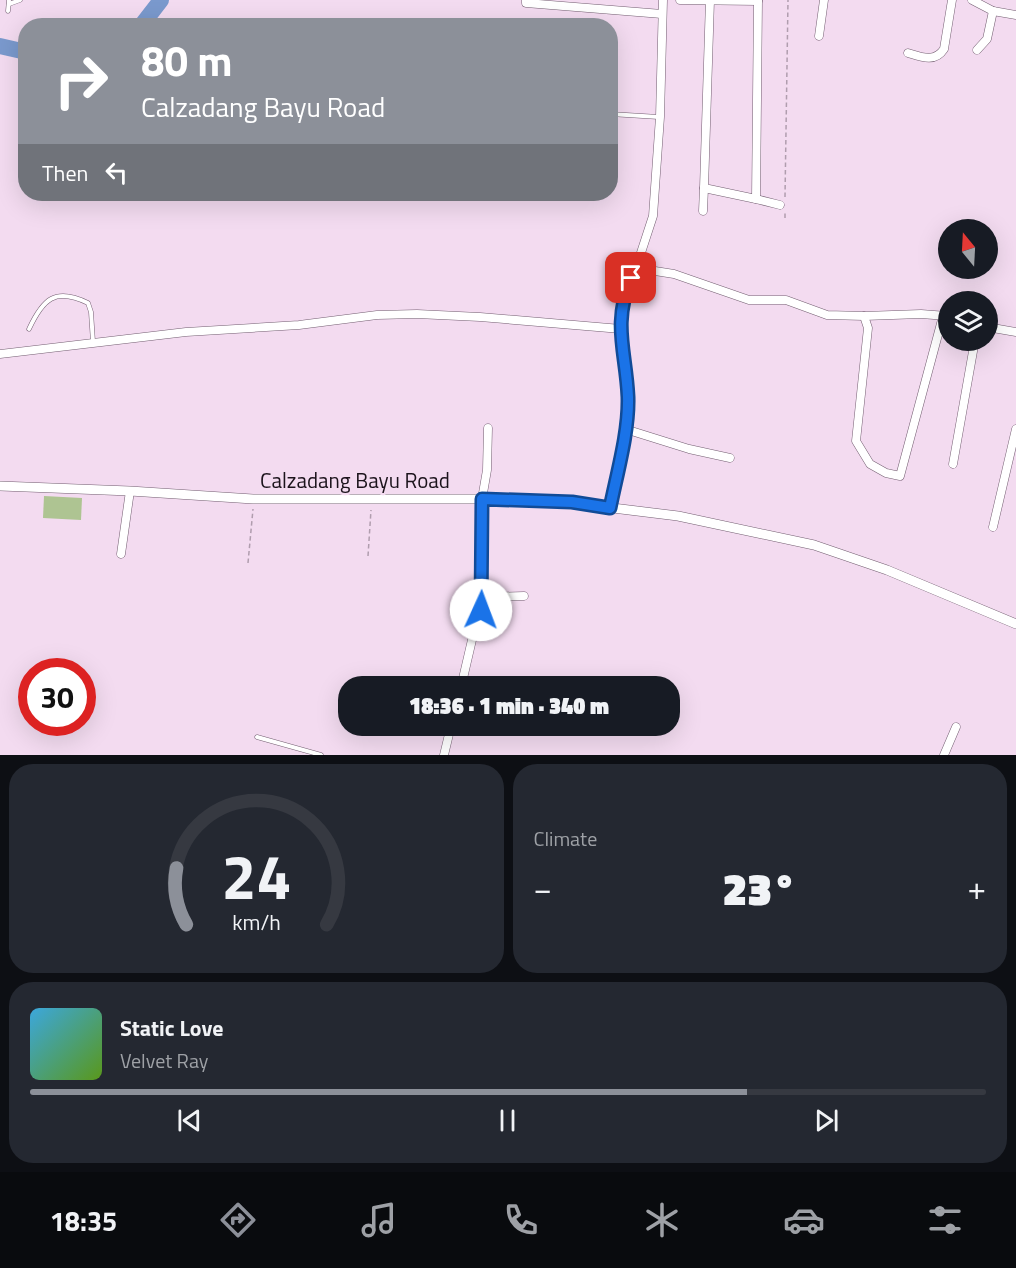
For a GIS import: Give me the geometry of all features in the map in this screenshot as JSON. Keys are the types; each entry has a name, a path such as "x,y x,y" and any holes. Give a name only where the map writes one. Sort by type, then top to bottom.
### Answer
{"street":[{"path":"525,0 525,3 662,14"},
{"path":"610,508 625,429 628,398 620,312 623,297 636,268 653,216 660,117 663,0"},
{"path":"680,0 758,0 756,199"},
{"path":"703,211 710,0"},
{"path":"819,36 824,0"},
{"path":"908,53 925,59 940,54 944,49 952,0"},
{"path":"972,0 993,11 1016,15"},
{"path":"977,50 987,39 993,11"},
{"path":"704,188 780,205"},
{"path":"636,268 675,274 749,300 786,300 828,315 938,315"},
{"path":"0,354 186,332 299,324 377,315 480,317 621,329"},
{"path":"864,316 868,328 856,441 870,464 886,473 900,476 938,344"},
{"path":"998,329 1016,332"},
{"path":"953,464 973,351"},
{"path":"464,676 482,597 482,499 487,470 488,429"},
{"path":"625,429 689,449 730,458"},
{"path":"993,527 1016,429"},
{"name":"Calzadang Bayu Road","path":"0,486 254,499 482,499 572,502 678,516 814,544 887,570 1016,624"},
{"path":"121,554 130,491"},
{"path":"482,597 524,596"},
{"path":"944,755 956,727"},
{"path":"444,755 449,736"}],"lane":[{"path":"8,11 9,2 20,0"},
{"path":"618,114 660,117"},
{"path":"29,329 37,312 49,300 74,297 88,303 91,312 93,342"},
{"path":"257,737 321,755"}],"path":[{"path":"785,218 788,0"},
{"path":"248,563 254,499"},
{"path":"368,556 372,500"}],"green space":[{"path":"44,496 82,498 81,520 43,518"}],"waterway":[{"path":"147,18 161,0"},
{"path":"0,46 18,50"}],"route":[{"path":"481,610 482,499 572,502 610,508 625,429 628,398 621,345 620,312 631,278"}]}
